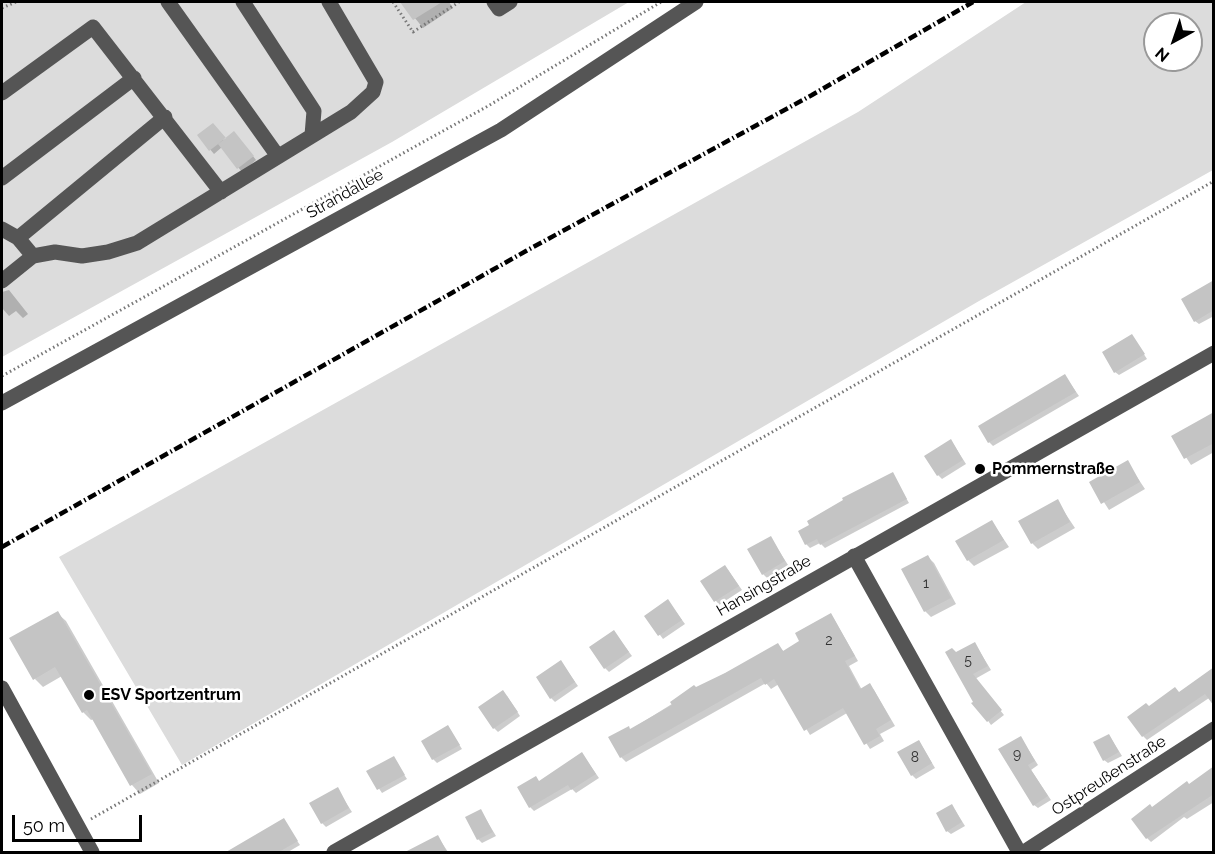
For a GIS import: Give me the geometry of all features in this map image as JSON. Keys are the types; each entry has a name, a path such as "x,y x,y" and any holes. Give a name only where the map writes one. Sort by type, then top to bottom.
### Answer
{"street":[{"path":"168,2 278,155"},
{"path":"243,2 314,111 312,135"},
{"path":"2,281 33,256 55,252 82,256 108,252 137,243 351,112 373,92 376,82 329,2"},
{"path":"494,2 499,9 510,2"},
{"name":"Strandallee","path":"2,403 501,130 696,2"},
{"path":"2,93 93,27 221,192"},
{"path":"2,178 134,78"},
{"path":"18,238 165,117"},
{"path":"2,229 18,238 33,256"},
{"name":"Hansingstraße","path":"334,852 1214,353"},
{"path":"854,556 1021,852"},
{"path":"2,687 92,852"},
{"name":"Ostpreußenstraße","path":"1021,852 1214,729"}],"path":[{"path":"2,8 16,2"},
{"path":"393,2 413,32 459,2"},
{"path":"2,376 488,106 661,2"},
{"path":"78,826 1214,181"}],"shaded area":[{"path":"2,2 629,2 392,142 2,357"},
{"path":"1026,2 1213,2 1213,170 979,301 182,765 59,557 858,112"}],"building":[{"path":"400,2 442,2 413,20"},
{"path":"213,123 226,138 209,151 197,135"},
{"path":"234,131 254,156 237,169 218,144"},
{"path":"1214,280 1214,310 1194,322 1181,299"},
{"path":"1132,334 1145,354 1114,373 1102,352"},
{"path":"1065,374 1076,392 988,443 978,426"},
{"path":"1214,412 1214,443 1184,459 1171,436"},
{"path":"951,439 963,460 937,476 924,456"},
{"path":"1128,460 1140,482 1101,504 1089,482"},
{"path":"893,472 907,499 820,545 817,539 805,545 798,531 809,525 807,521 843,500 842,498"},
{"path":"1058,499 1070,522 1031,544 1018,521"},
{"path":"992,520 1004,540 967,561 955,541"},
{"path":"771,536 785,561 762,575 747,549"},
{"path":"928,555 951,598 924,612 901,569"},
{"path":"725,565 739,586 714,602 700,581"},
{"path":"668,599 682,620 658,636 644,616"},
{"name":"ESV Sportzentrum","path":"58,611 152,774 130,786 87,710 82,713 55,667 33,680 9,638"},
{"path":"831,613 855,656 845,661 860,689 870,683 891,720 876,729 880,736 864,745 843,708 804,731 774,679 765,685 761,678 620,758 608,737 629,726 630,729 672,705 670,702 694,685 696,687 725,673 778,643 783,651 799,641 795,633"},
{"path":"614,630 629,652 604,669 589,647"},
{"path":"975,642 988,666 973,674 1002,710 987,722 971,703 973,702 945,652 952,648 956,652"},
{"path":"561,660 575,682 550,699 536,677"},
{"path":"1214,667 1214,706 1205,694 1142,737 1127,717 1146,703 1149,706 1175,687 1179,692"},
{"path":"503,690 518,712 493,729 478,707"},
{"path":"448,725 460,745 432,760 421,741"},
{"path":"1109,734 1119,752 1103,761 1093,742"},
{"path":"1021,736 1035,761 1028,765 1048,796 1033,806 998,749"},
{"path":"919,740 932,763 911,776 897,752"},
{"path":"582,752 596,774 571,790 568,785 529,808 517,787 536,776 539,781"},
{"path":"394,756 405,775 377,790 366,771"},
{"path":"1214,766 1214,794 1146,839 1131,819 1150,804 1152,807 1187,781 1189,784"},
{"path":"338,787 349,808 321,824 309,803"},
{"path":"952,804 962,822 946,832 936,813"},
{"path":"481,809 493,832 477,840 465,817"},
{"path":"284,818 298,841 279,852 226,852"},
{"path":"438,835 447,852 405,852"}],"railway":[{"path":"2,547 526,251 812,95 973,2"}],"place":[{"name":"Pommernstraße","path":"980,469"},
{"name":"ESV Sportzentrum","path":"89,695"}]}
